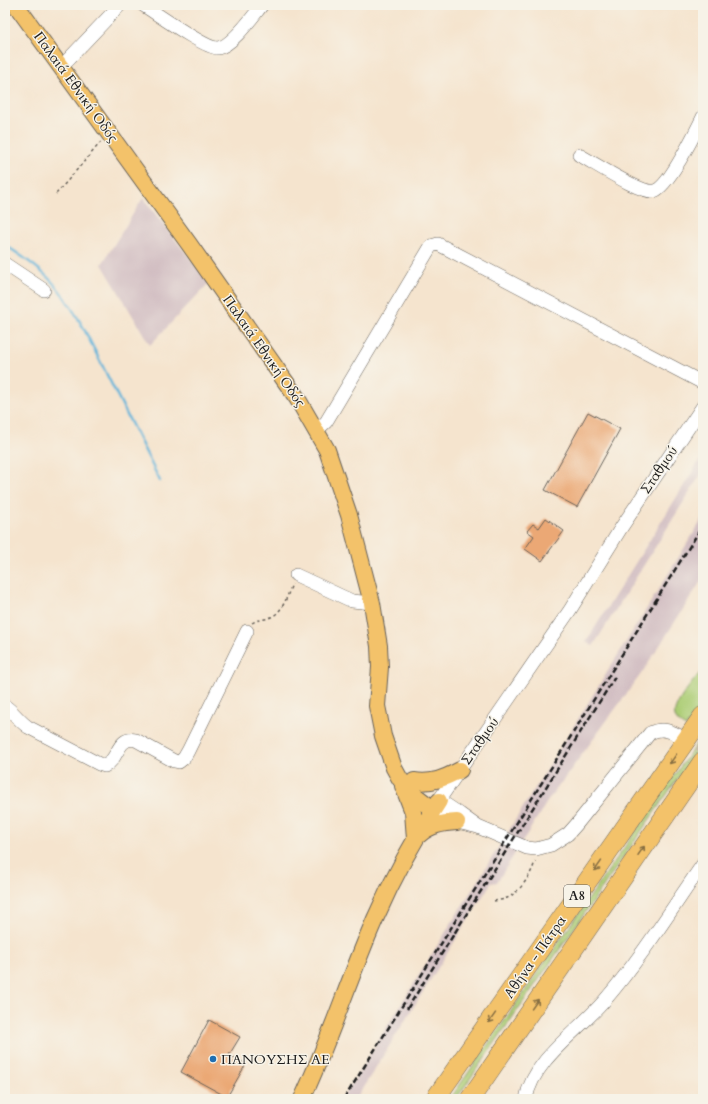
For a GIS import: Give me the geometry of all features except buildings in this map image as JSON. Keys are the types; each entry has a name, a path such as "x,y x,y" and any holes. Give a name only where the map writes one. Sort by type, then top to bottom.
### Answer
{"highway":[{"name":"Αθήνα - Πάτρα","path":"436,1099 703,716"},
{"name":"Αθήνα - Πάτρα","path":"470,1099 703,760"}],"main road":[{"name":"Παλαιά Εθνική Οδός","path":"16,5 194,251 317,430 327,450 346,508 372,603 379,646 380,667 377,706 382,736 388,750 407,780 412,793 436,804"},
{"path":"415,839 407,780 430,782 460,770"},
{"name":"Σταθμού","path":"302,1099 390,886 436,804"},
{"path":"415,839 424,830 432,826 440,823 457,822"}],"street":[{"path":"61,67 120,5"},
{"path":"143,5 212,48 219,48 226,45 262,5"},
{"path":"580,155 624,181 646,191 654,191 662,186 676,166 694,136 703,117"},
{"path":"317,430 326,422 431,246 438,244 703,383"},
{"path":"5,264 44,290"},
{"name":"Σταθμού","path":"436,804 570,610 621,528 703,406"},
{"path":"296,574 352,600 372,603"},
{"path":"5,706 28,727 105,766 110,763 124,741 130,739 136,740 174,761 179,762 184,758 188,751 247,631"},
{"path":"436,804 478,827 519,846 536,849 551,845 568,834 650,733 661,730 669,731 678,735"},
{"path":"436,804 457,822 478,827"},
{"path":"526,1099 530,1085 544,1064 559,1046 590,1017 610,994 643,951 703,864"}],"path":[{"path":"56,194 109,134"},
{"path":"247,631 254,621 272,617 277,613 281,608 296,574"},
{"path":"494,901 506,898 516,892 530,874 535,862 536,849"}],"shaded area":[{"path":"143,198 209,283 150,345 102,264"},
{"path":"703,455 703,471 593,646 586,642"},
{"path":"703,518 703,578 644,670 547,802 497,882 491,883 356,1099 342,1099"}],"green space":[{"path":"703,669 703,703 686,727 677,720 675,717 675,712 680,699"},
{"path":"703,734 703,742 456,1099 450,1099"}],"waterway":[{"path":"5,245 25,258 49,278 70,305 83,327 160,481"}],"tunnel":[{"path":"681,736 703,746"}],"railway":[{"path":"344,1099 703,525"},
{"path":"407,1009 615,677"}],"place":[{"name":"ΠΑΝΟΥΣΗΣ ΑΕ","path":"213,1059"}]}
